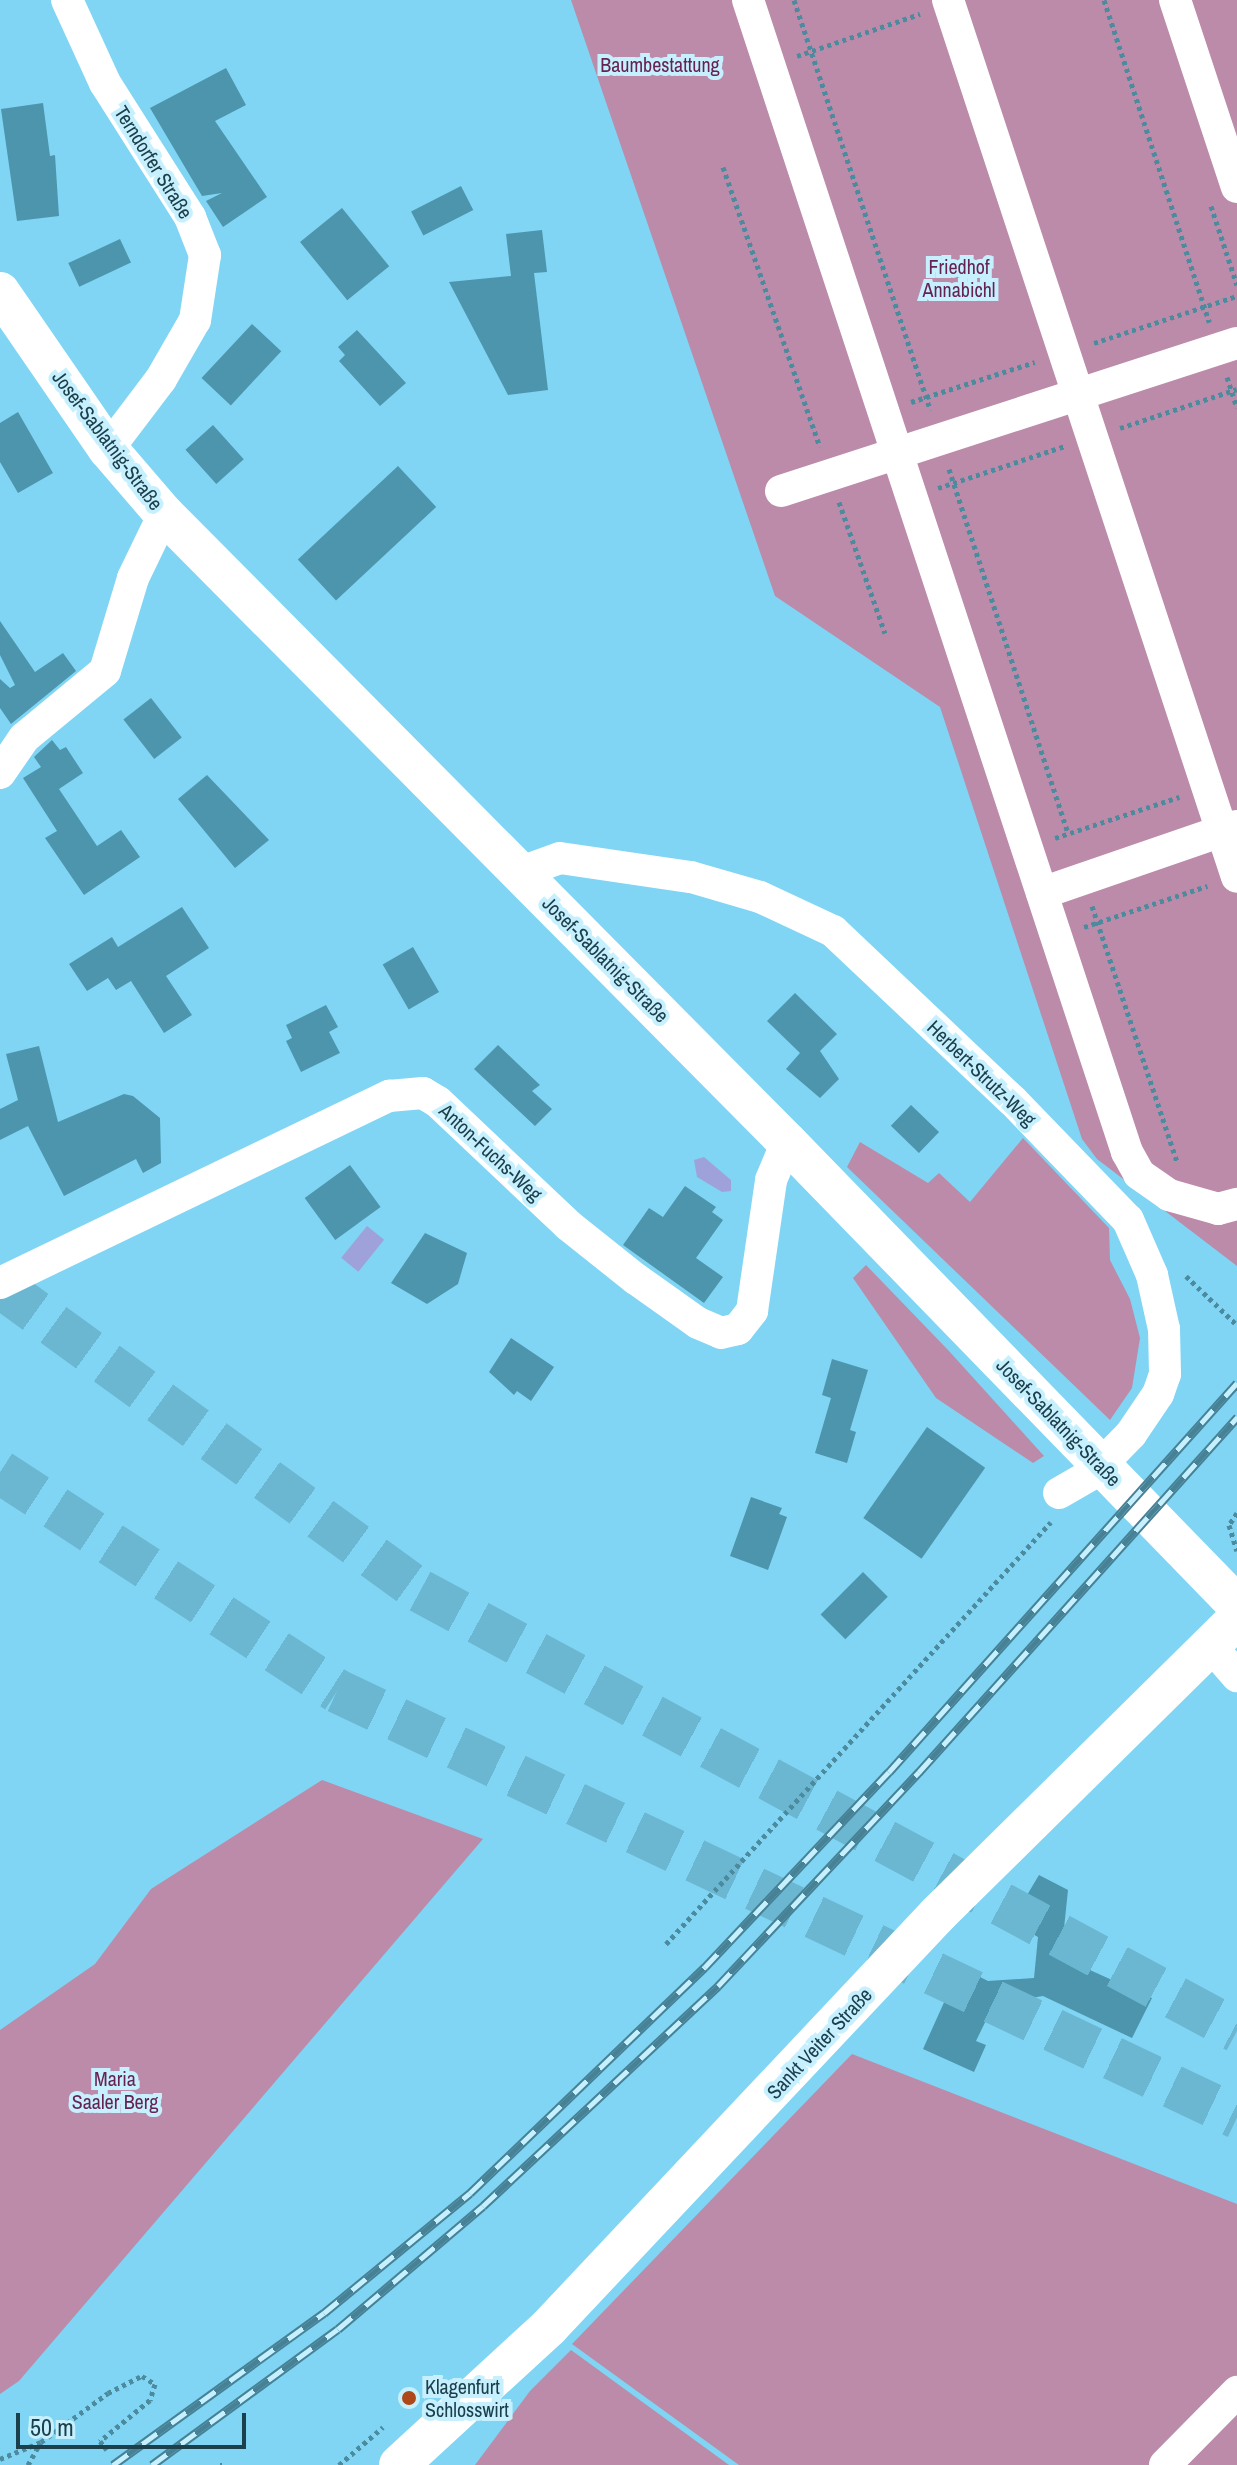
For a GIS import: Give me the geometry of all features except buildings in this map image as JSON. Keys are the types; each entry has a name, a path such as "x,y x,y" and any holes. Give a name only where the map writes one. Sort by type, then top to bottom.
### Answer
{"main road":[{"name":"Josef-Sablatnig-Straße","path":"0,292 108,449 164,514 787,1142 1237,1605"},
{"name":"Sankt Veiter Straße","path":"399,2465 549,2327 938,1914 1223,1631"}],"street":[{"name":"Terndorfer Straße","path":"67,0 105,83 190,217 205,255 195,320 161,379 108,449"},
{"path":"1175,0 1237,187"},
{"path":"751,1 769,65 899,452 1127,1152 1139,1174 1191,1205 1218,1209 1237,1204"},
{"path":"948,2 1207,787 1229,829 1237,877"},
{"path":"781,491 1228,346"},
{"path":"0,773 24,738 105,671 133,578 164,514"},
{"path":"1042,893 1229,829"},
{"name":"Herbert-Strutz-Weg","path":"521,872 560,858 691,877 760,897 833,931 1012,1100 1128,1220 1152,1275 1164,1329 1165,1374 1158,1394 1131,1434 1092,1474 1059,1493"},
{"name":"Anton-Fuchs-Weg","path":"0,1283 389,1096 423,1093 438,1102 568,1225 673,1306 721,1333 738,1329 752,1311 771,1180 787,1142"},
{"path":"1223,1631 1237,1676"},
{"path":"1165,2465 1237,2392"}],"path":[{"path":"1104,0 1228,346 1237,407"},
{"path":"769,65 948,2"},
{"path":"723,167 885,633"},
{"path":"1027,847 1207,787"},
{"path":"1056,936 1237,877"},
{"path":"1083,878 1191,1205"},
{"path":"666,1944 1060,1513 1059,1493"},
{"path":"1237,1513 1229,1525 1237,1551"},
{"path":"0,2459 41,2442 108,2393 142,2376 155,2384 150,2400 100,2441 107,2450"},
{"path":"28,2465 41,2442"}],"green space":[{"name":"Friedhof Annabichl","path":"571,0 1237,0 1237,1266 1097,1159 1082,1139 940,707 775,596"},
{"path":"1023,1138 1109,1228 1110,1260 1130,1299 1140,1338 1132,1388 1110,1420 847,1167 860,1142 928,1183 939,1173 970,1202"},
{"path":"866,1265 1044,1456 1033,1463 936,1398 853,1278"},
{"name":"Maria Saaler Berg","path":"322,1780 483,1839 19,2381 0,2394 0,2030 95,1964 151,1889"},
{"path":"852,2054 1237,2204 1237,2380 1153,2465 739,2465 572,2344"},
{"path":"571,2350 729,2465 475,2465 530,2391"},
{"path":"1237,2408 1237,2465 1181,2465"}],"water":[{"path":"704,1157 731,1180 731,1191 722,1192 697,1177 694,1160"},
{"path":"367,1226 384,1240 358,1272 341,1258"}],"tunnel":[{"path":"0,1286 420,1591 1237,2031"},
{"path":"0,1472 337,1691 1237,2117"}],"railway":[{"path":"113,2465 324,2313 470,2193 705,1967 889,1772 1237,1383"},
{"path":"152,2465 338,2329 483,2206 718,1986 919,1772 1237,1417"}],"place":[{"name":"Klagenfurt Schlosswirt","path":"409,2398"}],"park label":[{"name":"Baumbestattung","path":"660,64"}]}
